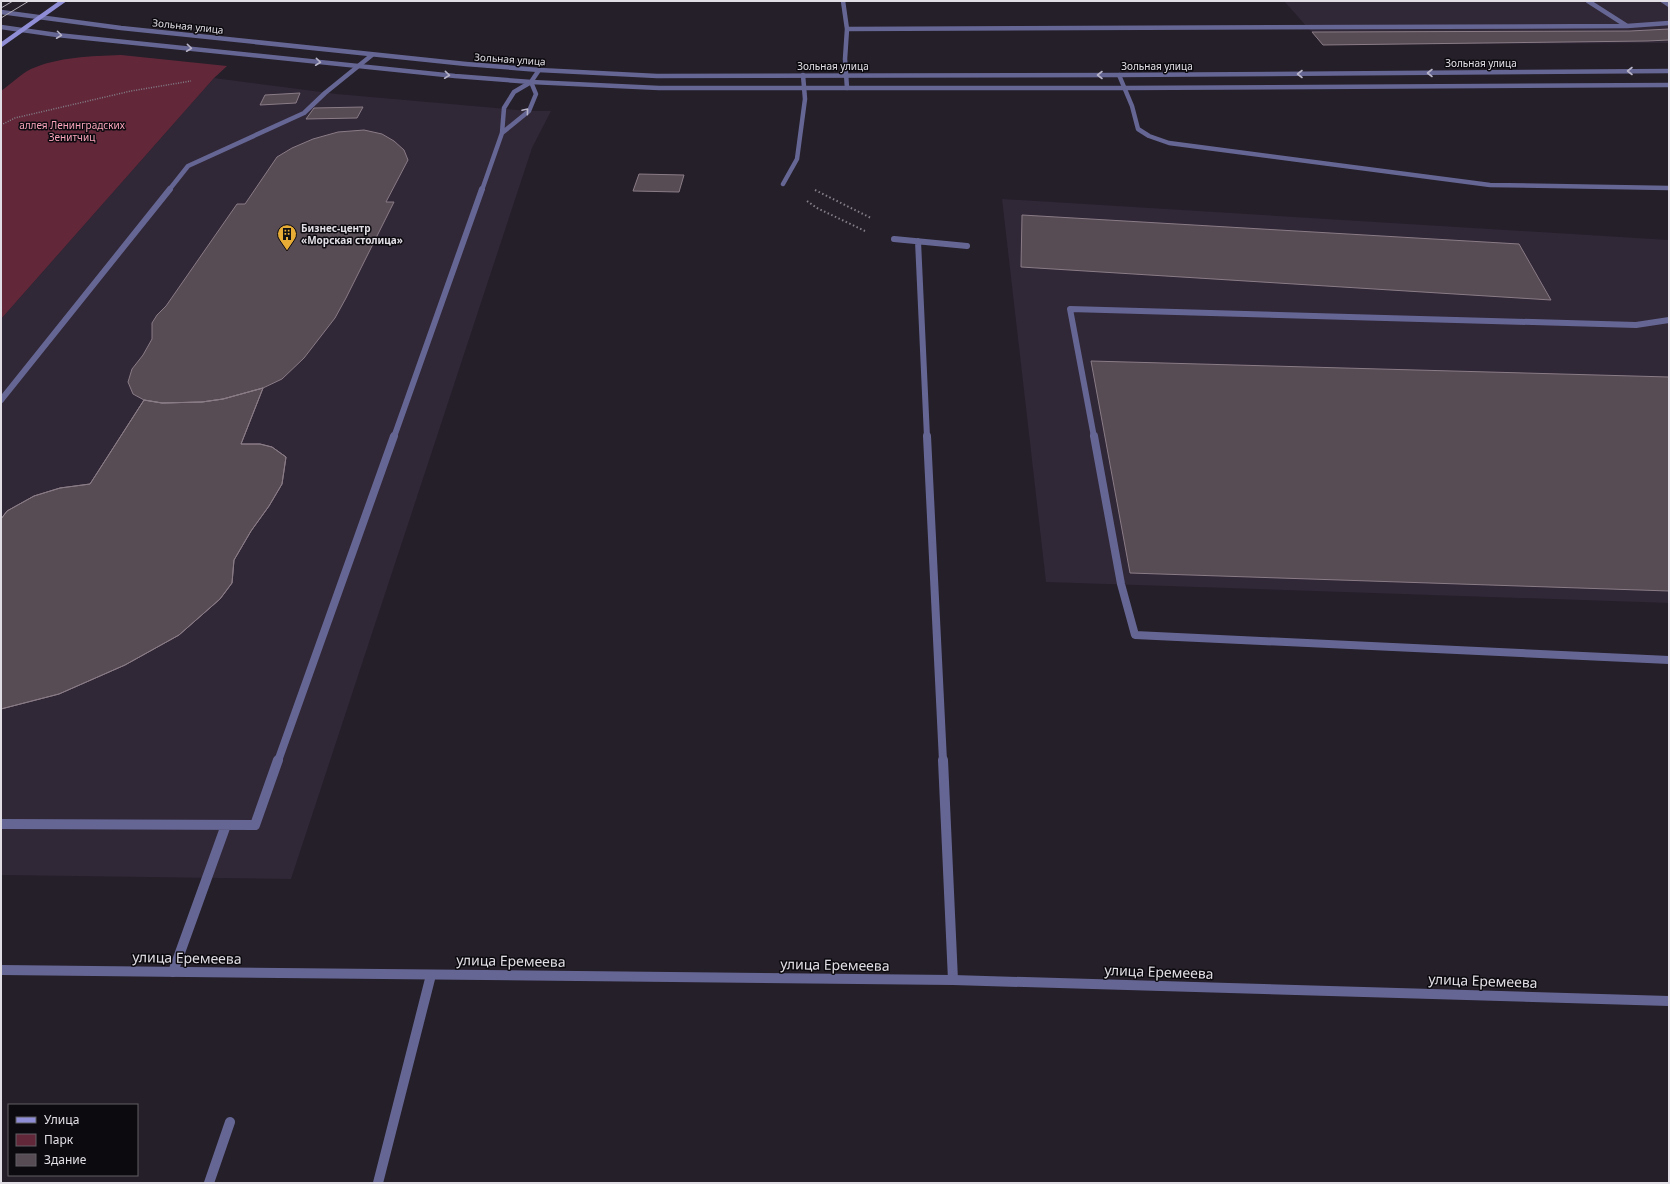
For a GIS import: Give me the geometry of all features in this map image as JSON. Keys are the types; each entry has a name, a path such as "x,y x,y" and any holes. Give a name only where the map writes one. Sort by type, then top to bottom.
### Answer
{"main road":[{"path":"1,45 64,1"}],"street":[{"path":"843,1 847,29 844,59 847,88"},
{"path":"1588,1 1627,26"},
{"path":"1662,1 1669,5"},
{"name":"Зольная улица","path":"1,12 121,28 372,54 540,70 657,76 1119,75 1669,71"},
{"path":"847,29 1627,26 1669,23"},
{"name":"Зольная улица","path":"1,27 357,66 531,82 659,88 1124,88 1669,85"},
{"path":"1,400 188,166 304,113 372,54"},
{"path":"1,824 255,825 502,133 504,108 514,92 531,82 540,70"},
{"path":"783,184 798,159 805,99 803,75"},
{"path":"1119,75 1138,129 1149,136 1170,143 1490,185 1669,188"},
{"path":"502,133 528,111 536,94 531,82"},
{"path":"894,239 967,246"},
{"path":"918,241 953,980"},
{"path":"1669,320 1636,325 1070,309 1121,584 1135,636 1669,660"},
{"path":"173,972 226,825"},
{"name":"улица Еремеева","path":"1,970 953,980 1669,1001"},
{"path":"378,1183 431,975"},
{"path":"209,1183 230,1122"}],"path":[{"path":"1,125 15,118 30,114 131,92 197,80"},
{"path":"789,174 816,190 881,223 894,239"},
{"path":"783,184 817,208 863,230 894,239"}],"shaded area":[{"path":"1284,1 1669,1 1669,43 1323,45"},
{"path":"214,78 337,94 529,111 551,111 532,148 291,879 1,875 1,319"},
{"path":"1002,199 1669,240 1669,603 1046,582"}],"green space":[{"name":"аллея Ленинградских Зенитчиц","path":"121,55 227,66 214,78 1,319 1,91 27,71 41,65 75,58"}],"building":[{"path":"1669,29 1669,40 1323,45 1312,32 1630,31"},
{"path":"300,93 296,103 260,105 265,95"},
{"path":"363,107 357,118 306,119 314,108"},
{"name":"Бизнес-центр «Морская столица»","path":"364,130 382,134 394,141 404,150 408,160 386,202 394,202 346,298 335,318 304,358 282,379 263,388 223,399 202,402 162,403 144,400 133,394 128,382 132,369 143,355 152,339 152,323 157,315 166,306 237,204 245,204 277,157 292,148 313,139 338,132"},
{"path":"639,174 684,175 679,192 633,191"},
{"path":"1022,215 1519,244 1551,300 1021,267"},
{"path":"1091,361 1669,377 1669,591 1130,573"},
{"path":"263,388 241,444 260,444 272,447 286,457 282,484 234,560 232,583 220,599 179,635 125,665 59,694 1,709 1,519 7,511 34,496 60,488 90,484 144,400 162,403 202,402 223,399"},
{"path":"263,388 241,444 260,444 272,447 286,457 282,484 234,560 232,583 220,599 179,635 125,665 59,694 1,709 1,519 7,511 34,496 60,488 90,484 144,400 162,403 202,402 223,399"}],"tram line":[{"path":"1,8 13,1"},
{"path":"1,18 29,1"}],"place":[{"name":"Бизнес-центр «Морская столица»","path":"287,251"}]}
